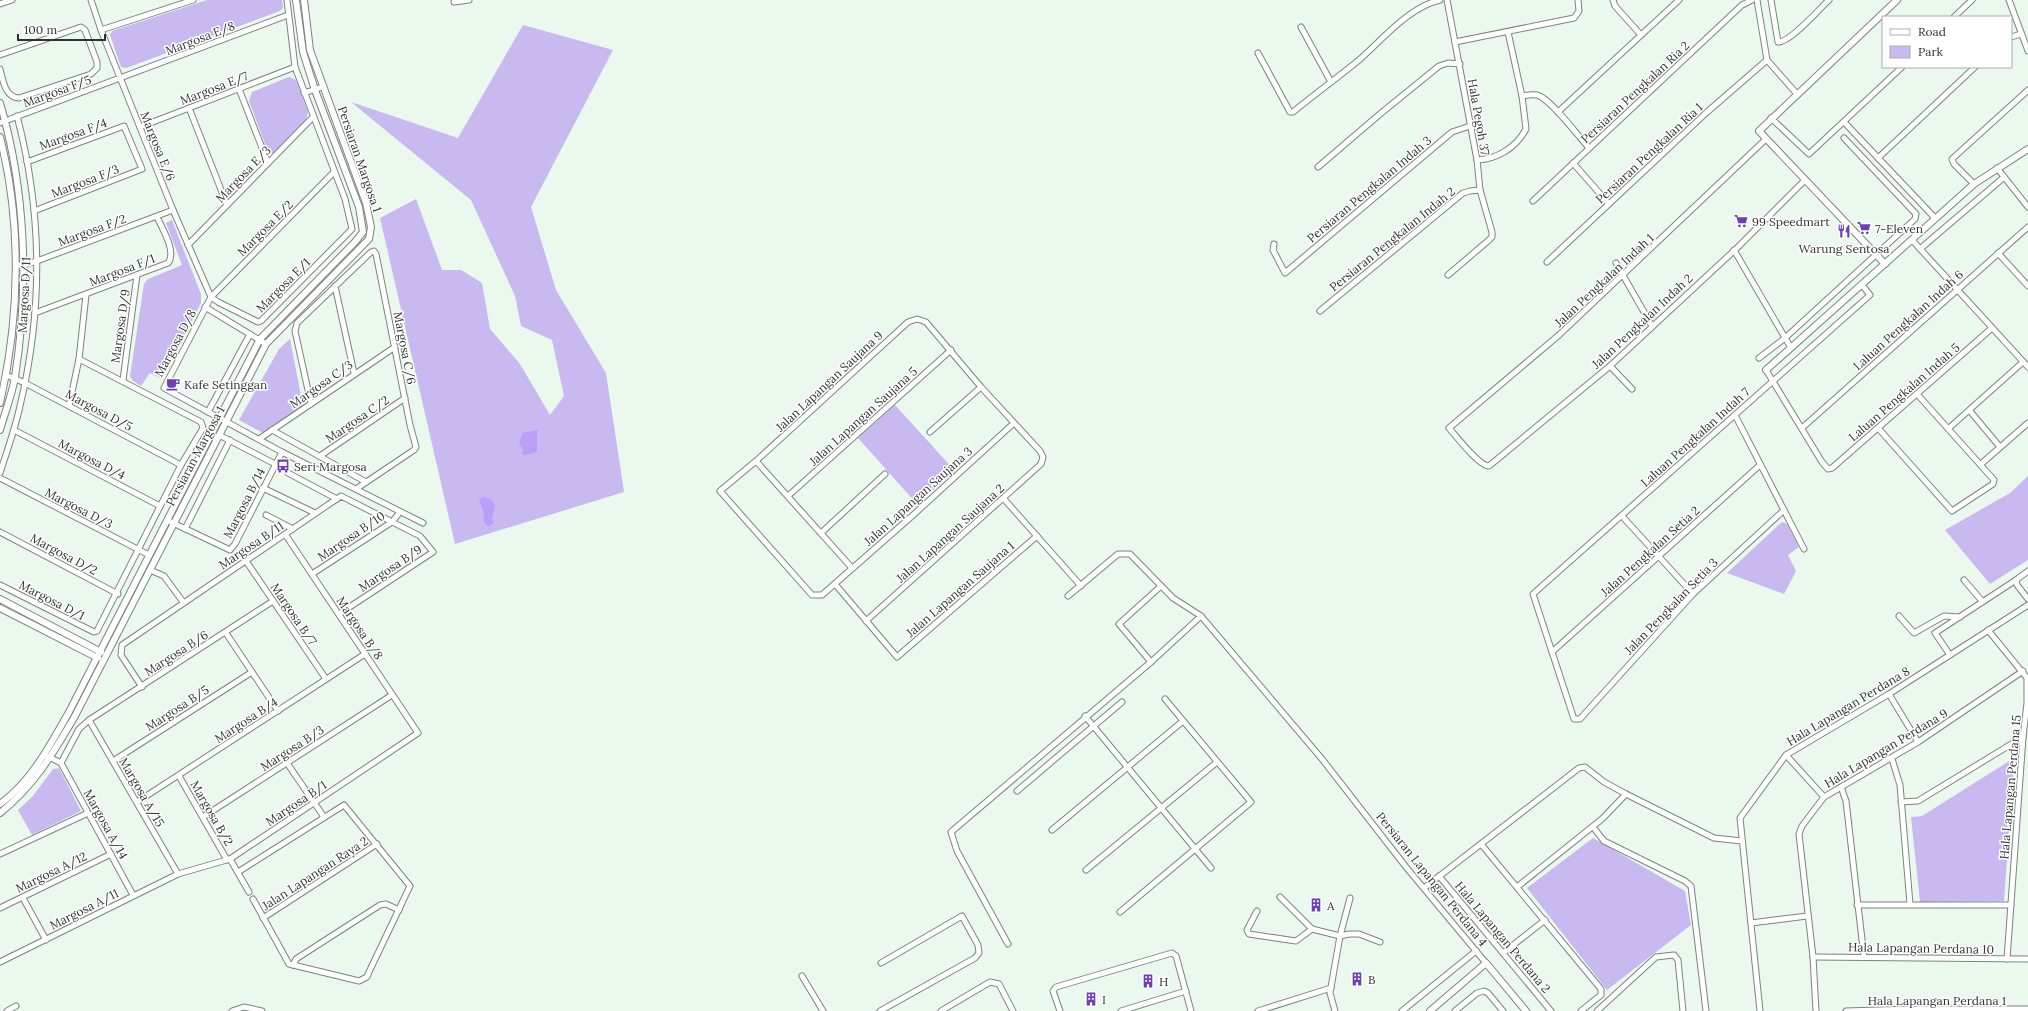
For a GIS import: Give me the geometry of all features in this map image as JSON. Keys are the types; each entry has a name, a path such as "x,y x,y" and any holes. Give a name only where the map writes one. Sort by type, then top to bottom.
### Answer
{"street":[{"path":"0,4 12,0"},
{"name":"Margosa E/6","path":"91,0 120,79 173,210 211,297"},
{"path":"101,30 193,0"},
{"path":"287,0 295,67 333,173"},
{"name":"Persiaran Margosa 1","path":"0,804 26,779 44,755 260,339 362,232 359,207 302,52 296,0"},
{"name":"Persiaran Margosa 1","path":"0,813 26,789 50,758 150,570 266,344 369,239 371,232 366,203 322,87 310,50 304,0"},
{"path":"454,2 469,0"},
{"path":"1258,53 1290,112 1330,82 1405,19 1430,2 1440,0"},
{"name":"Hala Pegoh 37","path":"1447,0 1477,160 1480,190 1492,237 1448,275"},
{"path":"1456,42 1574,18 1579,11 1578,0"},
{"path":"1613,0 1615,6 1641,35"},
{"path":"1558,112 1679,0"},
{"name":"Persiaran Pengkalan Ria 2","path":"1534,201 1742,4 1752,0"},
{"path":"1757,0 1767,60 1797,94"},
{"path":"1771,0 1775,31 1778,42 1781,42 1789,38 1828,0"},
{"path":"1885,264 1759,131 1896,0"},
{"path":"1955,16 1972,0"},
{"path":"2009,0 2028,51"},
{"name":"Margosa E/8","path":"120,79 288,15"},
{"path":"0,55 81,27 85,30 98,62 98,68 91,74 19,98 11,96 7,92 0,69"},
{"path":"1301,27 1330,82"},
{"path":"1477,160 1487,160 1498,156 1510,148 1522,136 1526,129 1522,96 1508,32"},
{"path":"2012,36 2022,34"},
{"name":"Persiaran Pengkalan Ria 1","path":"1547,262 1767,60"},
{"path":"1318,167 1439,66 1448,63 1460,64"},
{"name":"Margosa E/7","path":"140,127 295,67"},
{"path":"1772,118 1808,154 1901,68"},
{"path":"1878,158 1974,68"},
{"name":"Margosa F/5","path":"3,121 120,79"},
{"path":"304,93 322,87"},
{"path":"239,89 268,163"},
{"path":"1974,184 1954,164 1952,159 2028,90"},
{"path":"1522,96 1542,96 1589,148"},
{"path":"0,103 18,193 24,265 14,378 0,430"},
{"path":"189,108 227,205"},
{"name":"Margosa D/11","path":"0,473 14,430 25,383 35,313 37,261 34,211 28,162 17,116"},
{"name":"Margosa E/3","path":"188,245 313,117"},
{"path":"1844,122 1935,218"},
{"name":"Margosa F/4","path":"28,162 124,126 142,170"},
{"name":"Persiaran Pengkalan Indah 3","path":"1274,244 1273,250 1284,273 1452,132 1470,126"},
{"path":"0,137 11,196 16,265 14,310 6,375 0,403"},
{"path":"1851,145 1858,137"},
{"path":"1759,358 1785,338 1916,219 1916,216 1844,138"},
{"name":"Jalan Pengkalan Indah 1","path":"1485,466 1449,428 1559,335 1624,276 1766,139"},
{"path":"1802,428 1766,370 1974,184 2028,149"},
{"path":"1574,163 1609,204"},
{"path":"1997,168 2003,178 2028,207"},
{"name":"Margosa F/3","path":"34,211 142,170"},
{"name":"Margosa E/1","path":"211,297 254,321 261,321 352,229 345,199 333,173"},
{"name":"Margosa E/2","path":"205,307 211,297 333,173"},
{"path":"1920,249 2003,178"},
{"name":"Jalan Pengkalan Indah 2","path":"1485,466 1489,466 1610,366 1734,250 1805,180"},
{"name":"Persiaran Pengkalan Indah 2","path":"1320,311 1463,193 1470,190 1480,190"},
{"name":"Margosa F/2","path":"16,265 24,265 37,261 173,210"},
{"name":"Margosa F/1","path":"35,313 168,263 171,259 171,252 157,217"},
{"name":"Laluan Pengkalan Indah 6","path":"1802,428 2028,227"},
{"path":"1912,240 2028,367"},
{"path":"1734,250 1791,348"},
{"name":"Margosa C/6","path":"334,286 370,252 374,251 376,254 416,448 366,482"},
{"path":"1998,253 2028,286"},
{"path":"1616,263 1652,326"},
{"name":"Margosa D/9","path":"123,380 137,275"},
{"name":"Laluan Pengkalan Indah 7","path":"1552,652 1533,594 1870,295 1862,285"},
{"path":"311,404 295,327 297,323 334,286"},
{"path":"334,286 354,373"},
{"path":"69,406 79,359 86,294"},
{"path":"205,307 266,344"},
{"name":"Margosa D/8","path":"205,307 164,388 208,412"},
{"name":"Jalan Lapangan Saujana 9","path":"720,491 756,461 908,322 917,319 926,322 981,387 1040,451 1043,457"},
{"name":"Laluan Pengkalan Indah 5","path":"1802,428 1822,462 1828,468 1832,468 1992,328"},
{"path":"250,334 208,412 282,452 422,523"},
{"name":"Margosa C/3","path":"259,439 354,373 395,347"},
{"name":"Jalan Lapangan Saujana 5","path":"788,496 951,350"},
{"path":"79,359 123,380 202,425 203,428 181,465 160,506 118,594"},
{"path":"1949,428 1970,411 2023,362"},
{"path":"1610,366 1632,389"},
{"name":"Margosa D/5","path":"6,375 25,383 181,465"},
{"path":"930,432 981,387"},
{"path":"1878,428 1952,511 1994,482 1981,464 1917,394"},
{"name":"Margosa C/2","path":"320,456 405,398"},
{"path":"1970,411 2000,447"},
{"path":"1734,415 1804,549"},
{"name":"Jalan Lapangan Saujana 3","path":"720,491 812,595 822,595 912,516 1014,423"},
{"path":"1981,464 2028,423"},
{"name":"Margosa D/4","path":"14,430 160,506"},
{"path":"272,430 366,482 356,489"},
{"path":"219,435 275,464"},
{"path":"185,529 230,440"},
{"name":"Margosa B/14","path":"166,520 230,550 235,544 282,452"},
{"name":"Jalan Lapangan Saujana 2","path":"866,621 1004,499 1041,464 1043,457"},
{"path":"756,461 852,568"},
{"name":"Jalan Pengkalan Setia 2","path":"1552,652 1760,465"},
{"path":"288,473 337,499 341,496 392,522"},
{"path":"821,533 885,474"},
{"name":"Margosa D/3","path":"0,478 149,555"},
{"path":"263,488 315,513"},
{"name":"Margosa B/11","path":"142,687 121,655 122,645 183,602 337,499"},
{"path":"1004,499 1081,586"},
{"name":"Jalan Pengkalan Setia 3","path":"1552,652 1574,719 1578,720 1693,594 1784,510"},
{"name":"Margosa B/10","path":"312,574 392,522 400,512"},
{"path":"266,515 293,529"},
{"path":"1622,516 1693,594"},
{"name":"Margosa B/9","path":"339,614 433,552 420,536 392,522"},
{"name":"Margosa D/2","path":"0,532 118,594"},
{"name":"Margosa B/8","path":"286,534 418,733"},
{"name":"Jalan Lapangan Saujana 1","path":"866,621 897,657 1037,536"},
{"name":"Persiaran Lapangan Perdana 4","path":"1068,596 1118,554 1130,554 1173,598 1201,616 1322,759 1424,888 1526,1011"},
{"name":"Margosa B/7","path":"246,561 326,679"},
{"path":"150,570 164,576 183,602"},
{"path":"1950,655 1935,633 2028,571"},
{"path":"1964,580 1982,601"},
{"path":"2016,580 2017,584 2028,599"},
{"path":"835,584 866,621"},
{"name":"Margosa D/1","path":"0,585 96,632 118,594"},
{"path":"1151,662 1119,624 1161,586"},
{"path":"0,599 90,650"},
{"name":"Margosa B/6","path":"60,763 79,729 89,720 226,633 273,601"},
{"name":"Hala Lapangan Perdana 8","path":"1760,1011 1740,818 1786,755 1889,694 2028,605"},
{"path":"0,608 90,650 99,651 104,658"},
{"path":"1008,944 960,858 950,832 1151,662 1201,616"},
{"path":"1899,616 1914,633 1944,616 1960,616"},
{"name":"Hala Lapangan Perdana 15","path":"1988,630 2023,671 2027,678 2028,689 2023,737 2007,959"},
{"path":"226,633 278,711"},
{"path":"90,650 92,665"},
{"name":"Margosa B/4","path":"137,802 365,654"},
{"name":"Hala Lapangan Perdana 9","path":"1816,1011 1813,957 1807,916 1799,834 1802,826 1824,797 1892,759 2023,671"},
{"name":"Margosa B/5","path":"112,761 252,672"},
{"path":"1889,694 1918,742"},
{"name":"Margosa B/3","path":"203,817 392,695"},
{"path":"1120,912 1250,802 1165,699"},
{"path":"1017,791 1122,702"},
{"path":"1086,716 1211,868"},
{"name":"Margosa A/15","path":"89,720 178,874"},
{"path":"1052,830 1127,766 1183,721"},
{"name":"Margosa B/1","path":"178,874 229,859 418,733"},
{"path":"1900,802 1918,801 2023,737"},
{"path":"44,755 60,763"},
{"path":"1786,755 1824,797"},
{"path":"1892,759 1900,786 1900,802 1910,904"},
{"path":"1086,870 1217,762"},
{"name":"Margosa A/14","path":"60,763 133,895"},
{"path":"287,764 324,817"},
{"path":"1424,888 1579,768 1585,767 1604,782 1714,838 1742,841"},
{"path":"2021,772 2028,772"},
{"name":"Margosa B/2","path":"179,776 249,892"},
{"path":"1841,787 1846,801 1864,958"},
{"path":"1516,887 1593,827 1626,794"},
{"path":"238,872 324,817 341,807 346,806 410,886 369,972 362,980 359,981 289,964 253,899"},
{"path":"0,854 88,813"},
{"path":"1593,827 1604,841 1685,881 1691,886 1706,1011"},
{"name":"Jalan Lapangan Raya 2","path":"263,918 377,844"},
{"path":"1481,844 1601,989 1601,995 1581,1011"},
{"name":"Margosa A/12","path":"0,908 111,854"},
{"name":"Margosa A/11","path":"0,962 178,874"},
{"name":"Hala Lapangan Perdana 2","path":"1439,876 1551,1011"},
{"path":"1280,897 1312,929 1340,936 1359,934 1380,942"},
{"path":"23,898 46,940"},
{"path":"1335,1011 1330,993 1340,936 1350,898"},
{"path":"293,965 296,959 380,905 386,904 399,910"},
{"path":"1858,905 2011,905"},
{"path":"1257,911 1247,930 1249,934 1296,941 1312,929"},
{"path":"880,1011 975,958 979,953 978,945 962,916 881,963"},
{"path":"1751,923 1807,916"},
{"path":"1503,953 1545,920"},
{"path":"1402,1011 1476,951"},
{"path":"1060,1011 1053,991 1056,987 1170,953 1176,956 1192,1011"},
{"path":"1596,1011 1656,956 1668,954 1674,955 1678,960 1683,1011"},
{"name":"Hala Lapangan Perdana 10","path":"1813,957 2028,959"},
{"path":"1430,1011 1486,963"},
{"path":"802,976 823,1011"},
{"path":"941,1011 990,982 995,981 999,984 1013,1011"},
{"path":"1258,1011 1331,988"},
{"path":"1121,1011 1186,991"},
{"path":"1455,1011 1477,993 1484,991 1488,993 1503,1011"},
{"path":"7,1011 16,1006"},
{"path":"232,1011 244,1007 262,1011"},
{"name":"Hala Lapangan Perdana 1","path":"1846,1011 1911,1009 2028,1009"}],"green space":[{"path":"207,0 282,0 283,8 280,11 126,68 121,67 110,35 112,31"},
{"path":"523,25 613,50 531,207 556,290 606,373 624,492 455,544 380,218 416,199 442,270 461,270 482,283 490,329 520,364 550,415 564,396 552,340 521,326 515,296 471,200 351,102 458,138"},
{"path":"289,77 296,80 308,112 306,120 273,154 268,152 249,101 252,92"},
{"path":"172,220 201,294 201,303 162,379 150,373 141,386 133,381 130,376 144,284 148,279 182,265 166,223"},
{"path":"290,339 303,406 263,433 239,420 279,349"},
{"path":"895,405 955,471 917,504 858,438"},
{"path":"2028,476 2028,560 1990,584 1945,530 2010,493"},
{"path":"1782,522 1787,524 1799,547 1788,555 1796,571 1784,594 1727,573"},
{"path":"2014,758 2004,901 1920,902 1911,817 1922,816"},
{"path":"59,768 81,811 32,835 18,810 32,797 53,769"},
{"path":"1593,838 1685,891 1691,925 1607,990 1527,888"}],"shaded area":[{"path":"537,430 537,452 526,455 522,454 523,450 519,443 523,433"},
{"path":"484,497 492,500 495,506 492,518 494,523 489,526 485,524 483,519 484,513 479,500"}],"place":[{"name":"99 Speedmart","path":"1741,221"},
{"name":"7-Eleven","path":"1864,228"},
{"name":"Warung Sentosa","path":"1844,231"},
{"name":"Kafe Setinggan","path":"173,384"},
{"name":"Seri Margosa","path":"283,466"},
{"name":"A","path":"1316,905"},
{"name":"B","path":"1357,979"},
{"name":"H","path":"1148,981"},
{"name":"I","path":"1091,999"}]}
